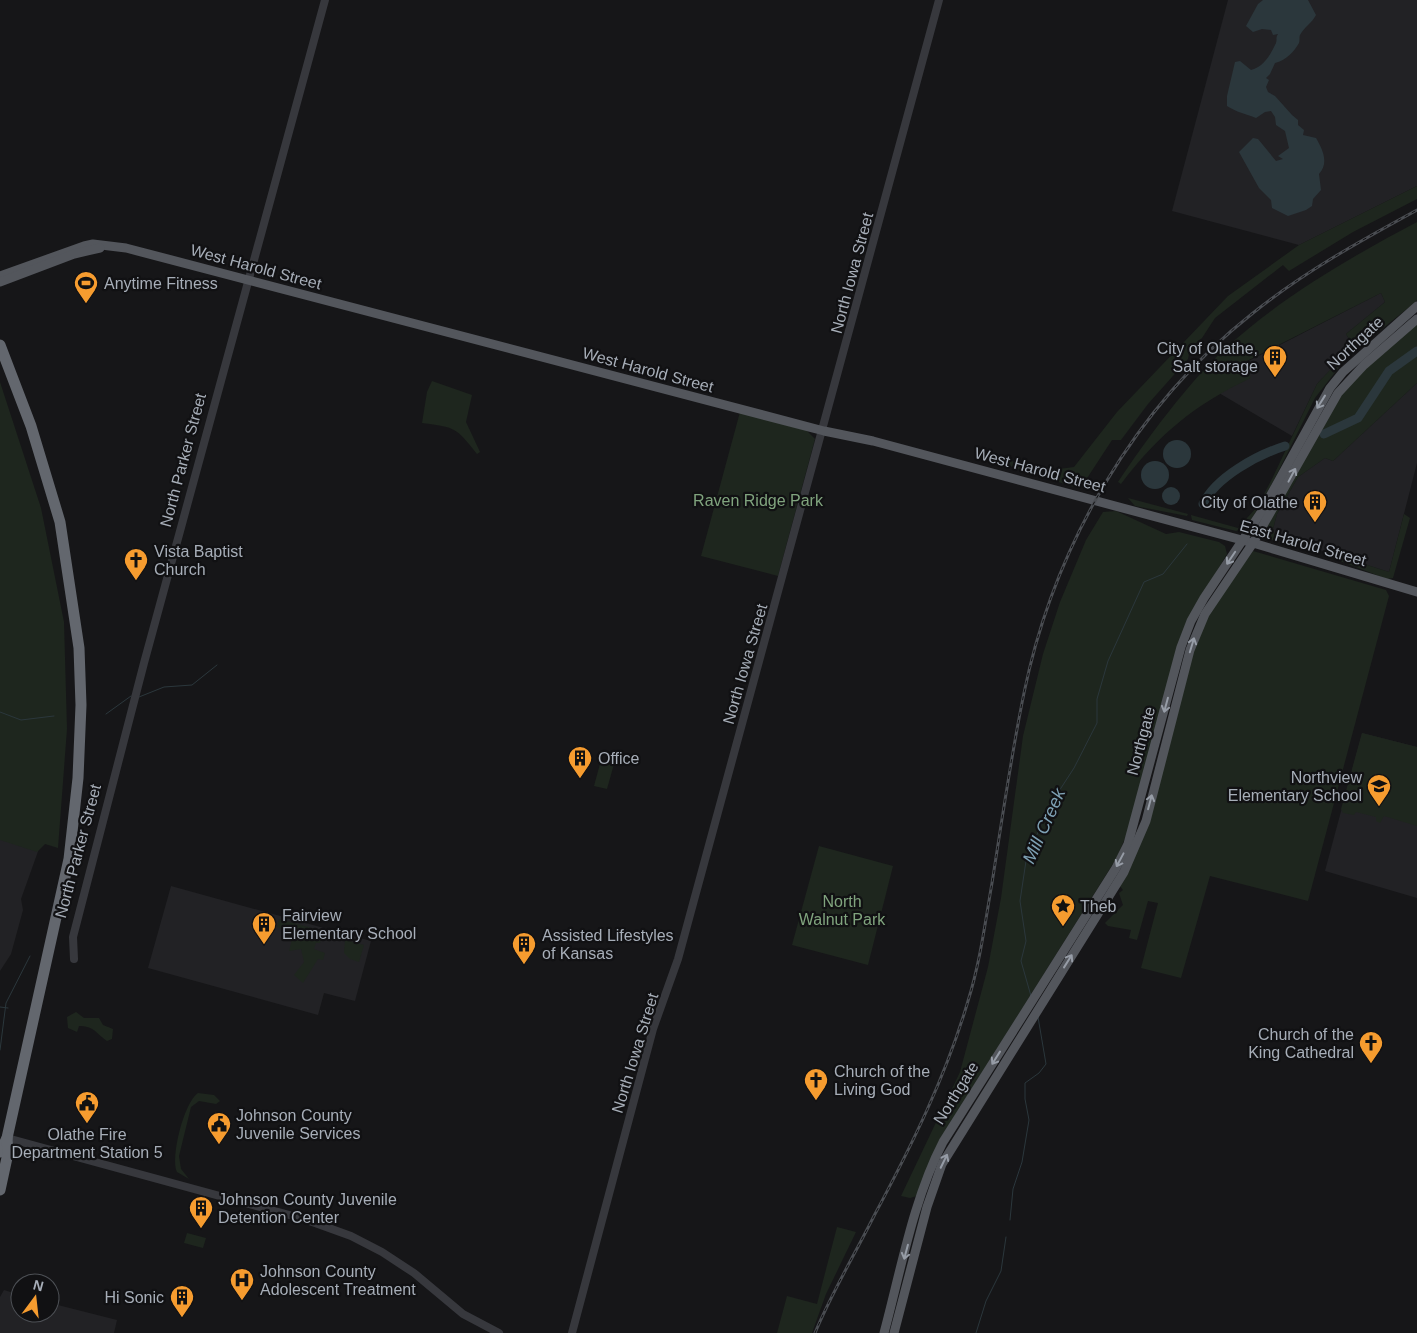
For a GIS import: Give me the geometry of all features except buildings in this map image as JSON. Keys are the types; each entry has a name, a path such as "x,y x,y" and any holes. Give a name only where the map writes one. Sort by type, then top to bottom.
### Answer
{"highway":[{"path":"0,345 31,426 60,522 79,648 81,726 75,812 65,882 7,1138 0,1152"},
{"path":"0,1190 8,1153 7,1138"}],"main road":[{"name":"West Harold Street","path":"0,276 68,249 93,244 132,249 824,431 873,441 1181,524"},
{"name":"West Harold Street","path":"0,282 67,257 107,246"},
{"name":"Northgate","path":"923,1206 926,1177 943,1142 1122,856 1136,818 1186,634 1204,598 1243,540 1330,388 1343,372 1417,306"},
{"name":"Northgate","path":"923,1206 952,1145 1131,860 1146,821 1194,637 1212,603 1253,543 1338,394 1364,365 1417,318"},
{"name":"East Harold Street","path":"1181,524 1243,540 1417,592"},
{"path":"884,1333 923,1206"},
{"path":"894,1333 923,1206"}],"street":[{"name":"North Parker Street","path":"74,959 73,937 141,673 325,0"},
{"name":"North Iowa Street","path":"572,1333 653,1029 674,974 824,431 939,0"},
{"path":"7,1138 304,1219 351,1236 395,1260 463,1314 499,1333"}],"shaded area":[{"path":"1228,0 1417,0 1417,186 1299,245 1172,211"},
{"path":"1263,0 1308,0 1316,15 1302,32 1295,50 1286,58 1275,63 1266,78 1269,80 1266,87 1268,92 1275,96 1298,120 1298,125 1304,130 1303,135 1316,138 1324,156 1324,165 1319,174 1321,190 1313,199 1312,206 1288,216 1272,208 1271,200 1259,188 1239,152 1253,138 1258,139 1276,161 1283,159 1278,156 1289,148 1285,131 1276,125 1275,117 1271,111 1265,112 1256,118 1227,106 1227,96 1235,62 1240,61 1251,70 1256,68 1266,60 1276,43 1278,34 1273,35 1271,30 1262,29 1253,32 1246,26 1258,4"},
{"path":"1381,293 1385,302 1346,334 1353,346 1317,384 1292,436 1219,393 1250,378 1243,364"},
{"path":"1417,383 1417,463 1389,572 1275,536 1273,529 1277,514 1298,477 1325,458 1333,461"},
{"path":"1177,440 1187,444 1191,454 1187,464 1177,468 1167,464 1163,454 1167,444"},
{"path":"1155,461 1165,465 1169,475 1165,485 1155,489 1145,485 1141,475 1145,465"},
{"path":"1167,487 1175,487 1180,492 1178,503 1167,505 1162,500 1162,492"},
{"name":"Northview Elementary School","path":"1362,733 1417,747 1417,898 1325,871"},
{"path":"0,831 41,843 21,899 23,910 11,954 0,971"},
{"path":"171,886 371,941 355,1001 324,993 318,1015 148,968"},
{"path":"4,1290 10,1292 10,1323 60,1323 60,1306 117,1320 114,1333 0,1333 0,1297"}],"green space":[{"path":"1417,186 1417,199 1353,232 1289,271 1283,265 1215,318 1202,338 1190,348 1188,359 1148,404 1121,440 1112,440 1080,489 989,459 989,456 1051,470 1074,467 1117,412 1228,296 1299,245"},
{"path":"1417,222 1417,300 1413,304 1362,345 1353,346 1346,334 1385,302 1381,293 1243,363 1251,378 1212,399 1179,422 1149,450 1121,484 1118,482 1184,393 1227,347 1271,311 1318,278"},
{"path":"1417,322 1417,383 1333,461 1325,458 1298,477 1277,514 1273,529 1275,536 1280,538 1279,541 1272,540 1266,533 1267,525 1329,411 1350,382"},
{"path":"1342,357 1340,366 1315,398 1274,480 1247,527 1236,531 1192,520 1191,515 1238,528 1257,507 1317,384"},
{"path":"432,381 472,395 466,422 480,452 477,454 464,438 454,430 422,423 427,392"},
{"path":"0,382 41,508 64,622 67,729 58,848 45,844 37,852 0,840"},
{"name":"Raven Ridge Park","path":"740,412 806,430 815,439 778,576 701,556"},
{"path":"1128,498 1188,514 1187,516 1135,506"},
{"path":"1116,511 1166,534 1179,532 1219,542 1225,546 1227,554 1186,623 1130,827 1116,859 939,1141 917,1196 910,1198 901,1196 960,1072 988,967 1001,898 1023,736 1043,654 1060,602 1086,540 1103,512"},
{"path":"1404,514 1410,518 1393,578 1387,579 1332,558 1333,554 1389,572"},
{"path":"1253,551 1386,590 1389,596 1308,901 1210,876 1181,978 1141,968 1158,903 1148,901 1137,940 1129,938 1131,930 1108,926 1105,923 1123,905 1119,893 1123,890 1119,885 1127,873 1194,646 1208,613"},
{"path":"1362,733 1417,747 1417,826 1384,816 1380,823 1376,821 1376,817 1356,812 1354,815 1343,813 1341,809"},
{"path":"601,760 614,764 607,789 594,786"},
{"name":"North Walnut Park","path":"819,846 893,866 868,965 792,945"},
{"path":"279,919 323,931 320,943 316,943 314,949 325,953 323,960 318,959 303,983 294,975 304,962 301,949 289,951 294,932 277,927"},
{"path":"345,940 364,945 359,962 350,959 344,953"},
{"path":"76,1012 84,1018 99,1018 103,1025 113,1029 112,1039 107,1041 95,1030 84,1026 79,1026 77,1032 68,1028 67,1017"},
{"path":"198,1093 214,1095 220,1101 216,1104 199,1101 191,1107 179,1156 181,1169 189,1179 177,1172 175,1155 183,1118 193,1098"},
{"path":"837,1227 856,1232 826,1294 812,1333 777,1333 787,1296 817,1304"},
{"path":"187,1233 206,1238 203,1248 184,1243"}],"waterway":[{"name":"Mill Creek","path":"1324,434 1358,418 1389,371 1417,351"},
{"name":"Mill Creek","path":"1203,504 1217,485 1238,468 1262,455 1285,446"},
{"name":"Mill Creek","path":"1031,996 1021,961 1026,941 1020,901 1026,861 1048,808 1074,768 1097,723 1097,699 1108,661 1144,582 1163,574 1187,544"},
{"path":"139,697 164,687 192,685 217,665"},
{"path":"106,714 131,696"},
{"path":"0,712 21,720 54,716"},
{"path":"0,1050 6,1003 30,956"},
{"path":"0,1007 8,1008"},
{"name":"Mill Creek","path":"1010,1220 1013,1189 1022,1162 1029,1120 1025,1099 1025,1083 1039,1073 1046,1064 1038,1017"},
{"name":"Mill Creek","path":"976,1333 986,1301 1001,1271 1006,1237"}],"railway":[{"path":"815,1333 836,1288 915,1136 939,1083 959,1029 972,987 982,943 1024,693 1038,638 1056,585 1079,533 1106,483 1137,435 1172,391 1211,350 1253,313 1292,284 1354,245 1417,210"}],"place":[{"name":"Anytime Fitness","path":"86,304"},
{"name":"City of Olathe, Salt storage","path":"1275,378"},
{"name":"City of Olathe","path":"1315,523"},
{"name":"Vista Baptist Church","path":"136,581"},
{"name":"Office","path":"580,779"},
{"name":"Northview Elementary School","path":"1379,807"},
{"name":"Theb","path":"1063,927"},
{"name":"Fairview Elementary School","path":"264,945"},
{"name":"Assisted Lifestyles of Kansas","path":"524,965"},
{"name":"Church of the King Cathedral","path":"1371,1064"},
{"name":"Church of the Living God","path":"816,1101"},
{"name":"Olathe Fire Department Station 5","path":"87,1124"},
{"name":"Johnson County Juvenile Services","path":"219,1145"},
{"name":"Johnson County Juvenile Detention Center","path":"201,1229"},
{"name":"Johnson County Adolescent Treatment","path":"242,1301"},
{"name":"Hi Sonic","path":"182,1318"}]}
